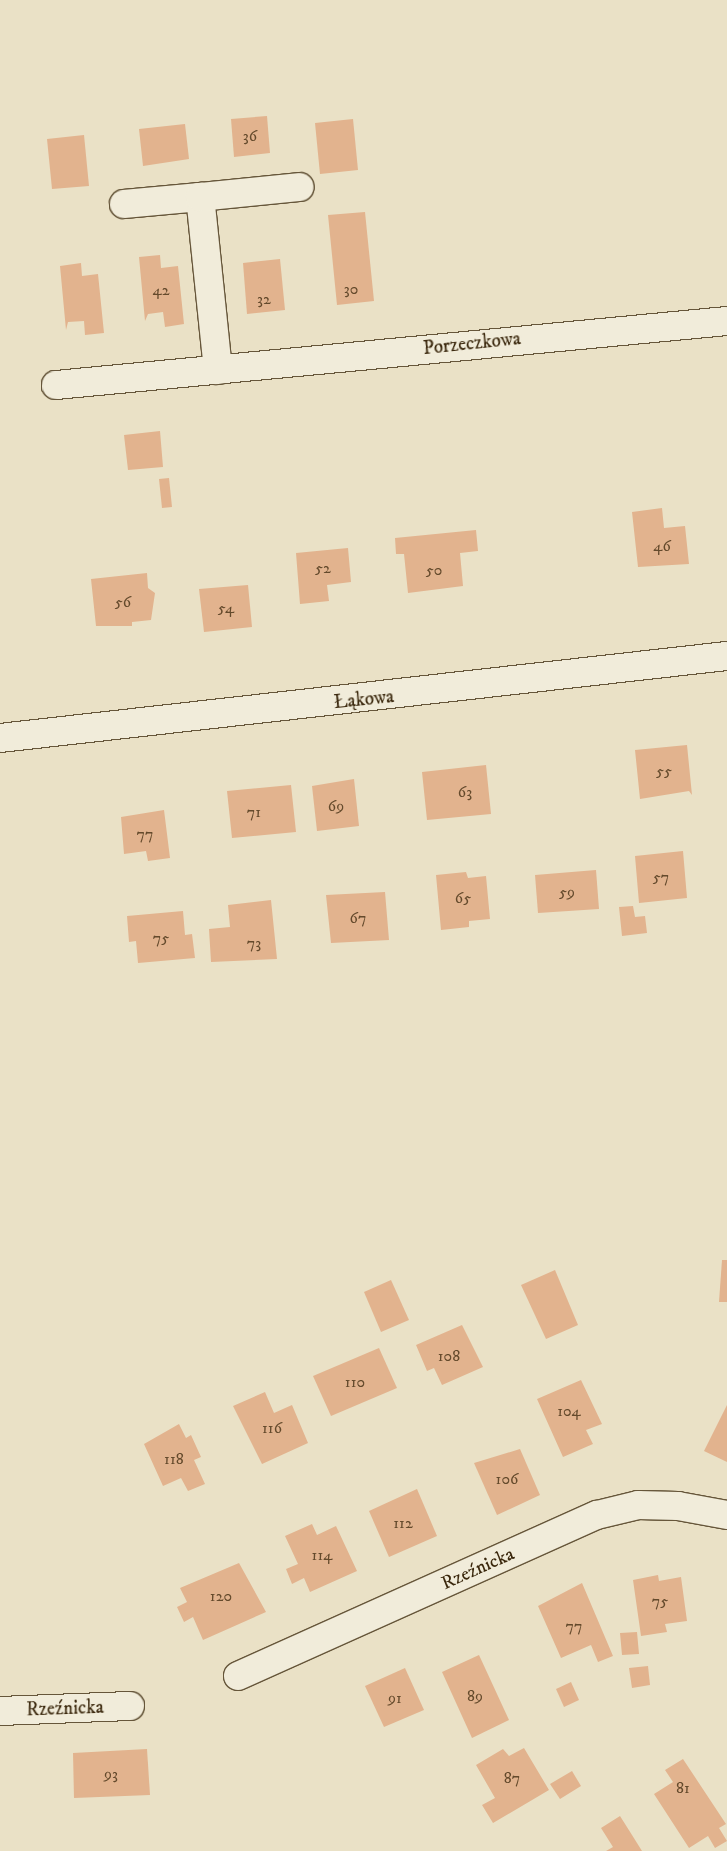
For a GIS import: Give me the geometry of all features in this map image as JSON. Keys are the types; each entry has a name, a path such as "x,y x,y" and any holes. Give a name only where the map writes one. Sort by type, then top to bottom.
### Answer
{"street":[{"path":"124,204 300,187"},
{"path":"200,197 218,370"},
{"name":"Porzeczkowa","path":"56,385 727,322"},
{"name":"Łąkowa","path":"0,738 727,656"},
{"name":"Rzeźnicka","path":"238,1676 597,1515 638,1505 678,1506 727,1515"},
{"name":"Rzeźnicka","path":"0,1711 130,1706"}],"building":[{"path":"267,116 270,153 234,157 231,119"},
{"path":"353,119 358,170 320,174 315,123"},
{"path":"185,124 189,159 143,166 139,129"},
{"path":"84,135 89,186 52,189 47,139"},
{"path":"365,212 374,301 337,305 328,215"},
{"path":"160,255 161,268 178,266 184,324 165,327 163,312 148,314 145,321 139,257"},
{"path":"280,259 285,310 247,314 243,263"},
{"path":"81,263 82,276 98,274 104,333 85,335 84,321 68,322 66,330 60,266"},
{"path":"160,431 163,467 128,470 124,435"},
{"path":"169,478 172,507 162,508 159,479"},
{"path":"662,508 664,528 685,526 689,564 638,567 632,512"},
{"path":"476,530 478,551 460,553 463,586 408,593 404,554 396,554 395,538"},
{"path":"348,548 351,582 327,585 329,601 300,604 296,553"},
{"path":"147,573 148,588 155,593 151,620 132,622 132,626 96,626 91,579"},
{"path":"248,585 252,627 204,632 199,589"},
{"path":"687,745 692,795 689,791 640,799 635,750"},
{"path":"486,765 491,814 427,820 422,772"},
{"path":"354,779 359,826 317,831 312,786"},
{"path":"291,785 296,832 232,838 227,791"},
{"path":"164,810 170,858 148,861 146,851 124,854 121,817"},
{"path":"683,851 687,898 639,903 635,856"},
{"path":"596,870 599,909 538,913 535,875"},
{"path":"466,872 468,878 486,876 490,919 469,921 469,927 441,930 436,875"},
{"path":"385,892 389,940 331,943 326,895"},
{"path":"271,900 277,959 211,962 209,929 230,927 228,905"},
{"path":"633,906 635,917 645,916 647,933 622,936 619,907"},
{"path":"183,911 185,935 192,934 195,958 138,963 136,941 129,942 127,916"},
{"path":"722,1260 727,1260 727,1302 719,1302"},
{"path":"555,1270 578,1325 546,1339 521,1285"},
{"path":"391,1280 409,1320 381,1332 364,1292"},
{"path":"462,1325 483,1367 442,1385 434,1368 427,1371 416,1345"},
{"path":"379,1348 397,1388 331,1416 313,1376"},
{"path":"581,1380 602,1424 586,1430 593,1444 563,1457 537,1399"},
{"path":"265,1392 274,1413 292,1405 308,1443 262,1464 233,1406"},
{"path":"727,1405 727,1462 704,1451"},
{"path":"179,1424 186,1438 191,1435 201,1457 194,1460 205,1484 188,1491 181,1478 163,1486 144,1444"},
{"path":"520,1449 540,1495 497,1515 474,1463"},
{"path":"417,1489 437,1536 389,1557 369,1511"},
{"path":"312,1524 317,1535 336,1526 357,1571 310,1592 304,1578 292,1584 286,1569 298,1564 285,1536"},
{"path":"239,1563 266,1612 203,1640 193,1617 184,1622 177,1607 187,1602 180,1588"},
{"path":"658,1575 659,1581 681,1577 687,1621 665,1624 667,1632 641,1636 633,1580"},
{"path":"582,1583 613,1656 598,1662 591,1645 561,1658 538,1606"},
{"path":"637,1632 639,1654 622,1655 620,1633"},
{"path":"479,1655 509,1720 472,1738 442,1672"},
{"path":"648,1666 650,1685 632,1688 629,1668"},
{"path":"405,1668 424,1710 384,1727 365,1686"},
{"path":"571,1682 579,1700 564,1707 556,1689"},
{"path":"524,1748 549,1790 493,1823 482,1805 495,1798 476,1765 503,1749 509,1756"},
{"path":"147,1749 150,1795 74,1798 73,1753"},
{"path":"683,1759 726,1824 719,1828 727,1841 715,1848 708,1836 689,1848 654,1794 673,1782 665,1770"},
{"path":"572,1771 581,1786 560,1799 550,1784"},
{"path":"620,1816 642,1851 606,1851 613,1847 601,1828"}]}
